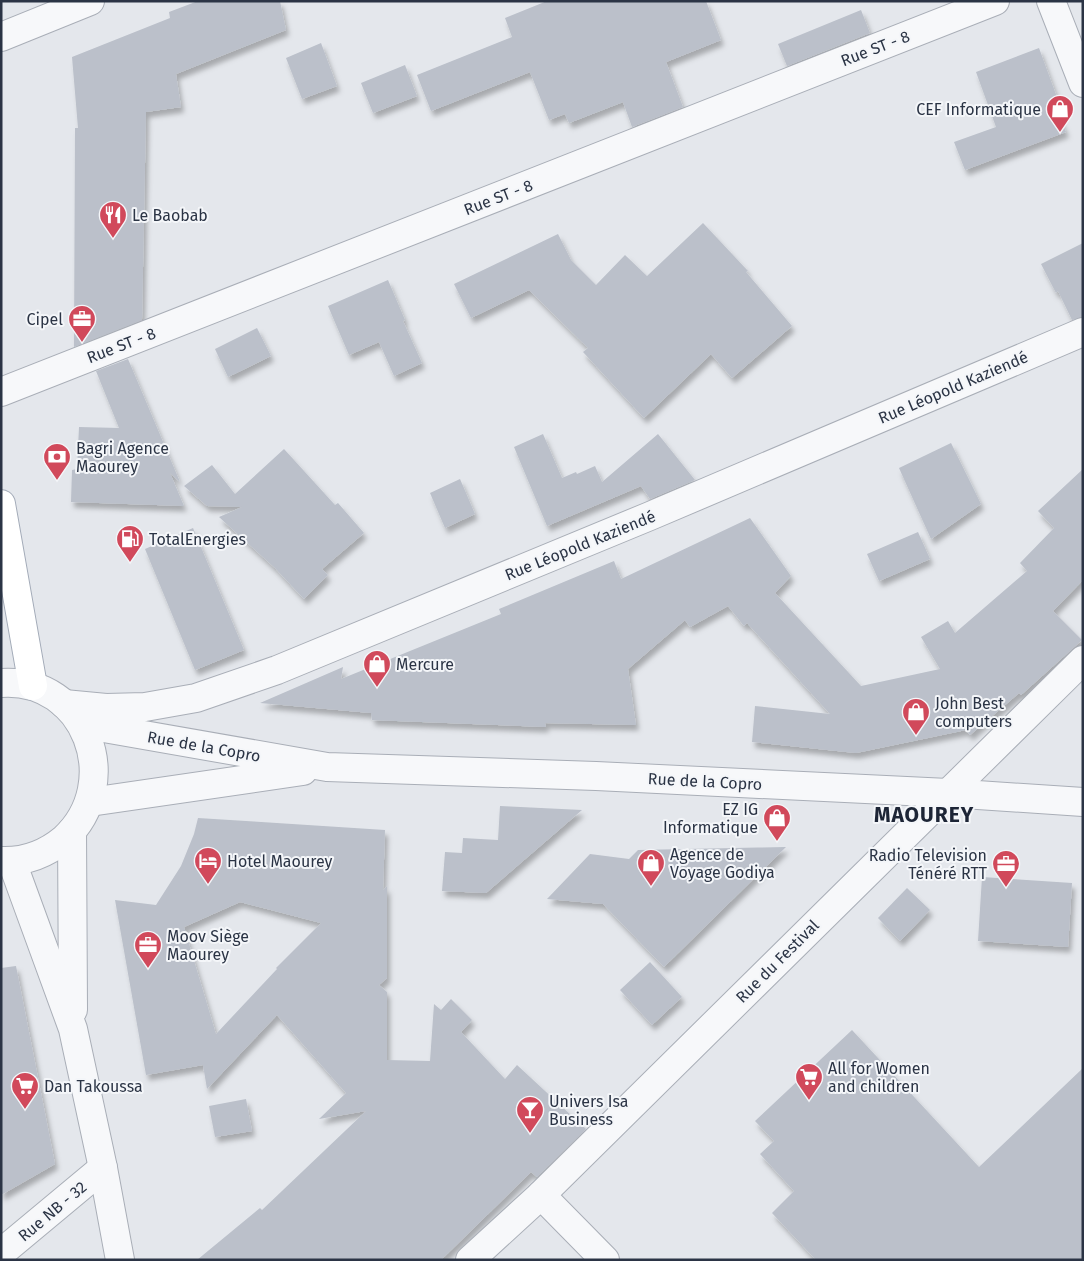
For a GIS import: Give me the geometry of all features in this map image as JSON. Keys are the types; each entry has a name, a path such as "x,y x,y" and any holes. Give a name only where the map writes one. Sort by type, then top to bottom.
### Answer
{"main road":[{"path":"1,504 33,686"}],"street":[{"path":"1,37 90,1"},
{"name":"Rue ST - 8","path":"1,392 995,1"},
{"path":"1051,1 1083,83"},
{"name":"Rue Léopold Kaziendé","path":"73,714 106,708 145,707 196,698 278,670 650,516 1083,332"},
{"name":"Rue du Festival","path":"470,1260 541,1195 1083,660"},
{"path":"1,683 10,682 33,686 50,693 73,714 92,748 95,775 90,802 72,831 55,846 34,857 6,861 73,1029 103,1168 120,1260"},
{"name":"Rue de la Copro","path":"73,714 327,767 596,776 948,793 1083,802"},
{"name":"Rue de la Copro","path":"90,802 327,767"},
{"path":"72,831 73,1029"},
{"name":"Rue NB - 32","path":"1,1253 103,1168"},
{"path":"541,1195 605,1260"}],"building":[{"path":"198,1 280,1 286,30 176,74 181,107 146,112 142,320 74,347 75,128 78,128 72,57 170,18 169,12"},
{"path":"547,1 706,1 721,40 666,62 683,107 632,127 623,102 569,123 565,114 549,120 530,72 431,111 417,75 512,37 505,18"},
{"path":"861,10 870,33 787,66 778,44"},
{"path":"321,43 337,86 302,99 286,58"},
{"path":"1039,48 1062,111 1057,112 1066,132 965,170 954,142 996,127 976,72"},
{"path":"405,65 417,96 373,113 361,83"},
{"path":"703,223 748,271 746,272 792,326 732,378 711,354 644,418 583,352 588,348 529,290 471,318 454,284 558,234 571,260 596,285 625,255 647,276"},
{"path":"1083,243 1083,317 1072,320 1058,291 1056,293 1041,264"},
{"path":"388,280 405,320 403,321 422,363 394,376 379,342 349,355 328,306"},
{"path":"257,328 271,356 228,377 215,349"},
{"path":"128,359 180,482 170,473 184,506 71,502 72,470 77,469 79,427 119,428 96,371"},
{"path":"543,434 562,478 595,466 602,482 658,434 695,480 650,499 641,486 547,526 514,447"},
{"path":"951,443 981,504 931,539 899,468"},
{"path":"284,449 335,505 338,503 364,533 322,569 328,575 304,599 275,568 219,517 242,507 207,506 184,486 212,465 235,494"},
{"path":"1083,469 1083,580 1053,611 1082,640 1021,695 1019,693 970,735 966,730 856,753 752,742 755,706 830,714 747,623 744,626 728,606 690,627 685,620 628,669 636,725 545,723 546,727 372,720 371,713 260,703 343,667 341,679 501,614 499,609 614,561 621,579 750,518 791,576 775,593 861,686 940,669 921,637 948,621 955,633 1027,571 1020,563 1054,528 1038,511"},
{"path":"460,479 475,514 445,528 430,493"},
{"path":"193,528 244,650 195,670 145,549"},
{"path":"918,532 930,559 879,581 867,554"},
{"path":"500,806 582,810 486,893 442,891 445,852 462,853 463,838 498,840"},
{"path":"198,818 385,830 383,890 387,886 387,978 379,985 387,992 387,1060 430,1061 434,1004 441,1010 451,999 472,1020 461,1032 505,1079 517,1065 586,1129 537,1177 531,1172 441,1260 197,1260 260,1208 262,1210 366,1111 319,1119 346,1093 277,1015 207,1089 203,1065 146,1075 115,900 156,905 181,866 194,834","holes":["240,902 321,923 276,968 216,1034 184,927"]},
{"path":"786,847 664,967 603,904 547,899 590,854 629,859 638,850"},
{"path":"982,877 1072,883 1068,947 978,941"},
{"path":"907,888 930,910 900,941 878,918"},
{"path":"650,962 682,997 652,1025 620,990"},
{"path":"16,966 55,1164 1,1195 1,968"},
{"path":"852,1030 979,1167 1083,1068 1083,1260 816,1260 772,1213 794,1191 760,1154 774,1141 755,1121"},
{"path":"246,1099 252,1131 215,1137 209,1106"}],"place":[{"name":"CEF Informatique","path":"1060,133"},
{"name":"Le Baobab","path":"113,239"},
{"name":"Cipel","path":"82,343"},
{"name":"Bagri Agence Maourey","path":"57,481"},
{"name":"TotalEnergies","path":"130,563"},
{"name":"Mercure","path":"377,688"},
{"name":"John Best computers","path":"916,736"},
{"name":"EZ IG Informatique","path":"777,842"},
{"name":"Hotel Maourey","path":"208,885"},
{"name":"Agence de Voyage Godiya","path":"651,887"},
{"name":"Radio Television Ténéré RTT","path":"1006,888"},
{"name":"Moov Siège Maourey","path":"148,969"},
{"name":"All for Women and children","path":"809,1101"},
{"name":"Dan Takoussa","path":"25,1110"},
{"name":"Univers Isa Business","path":"530,1134"}],"district":[{"name":"MAOUREY","path":"924,815"}]}
